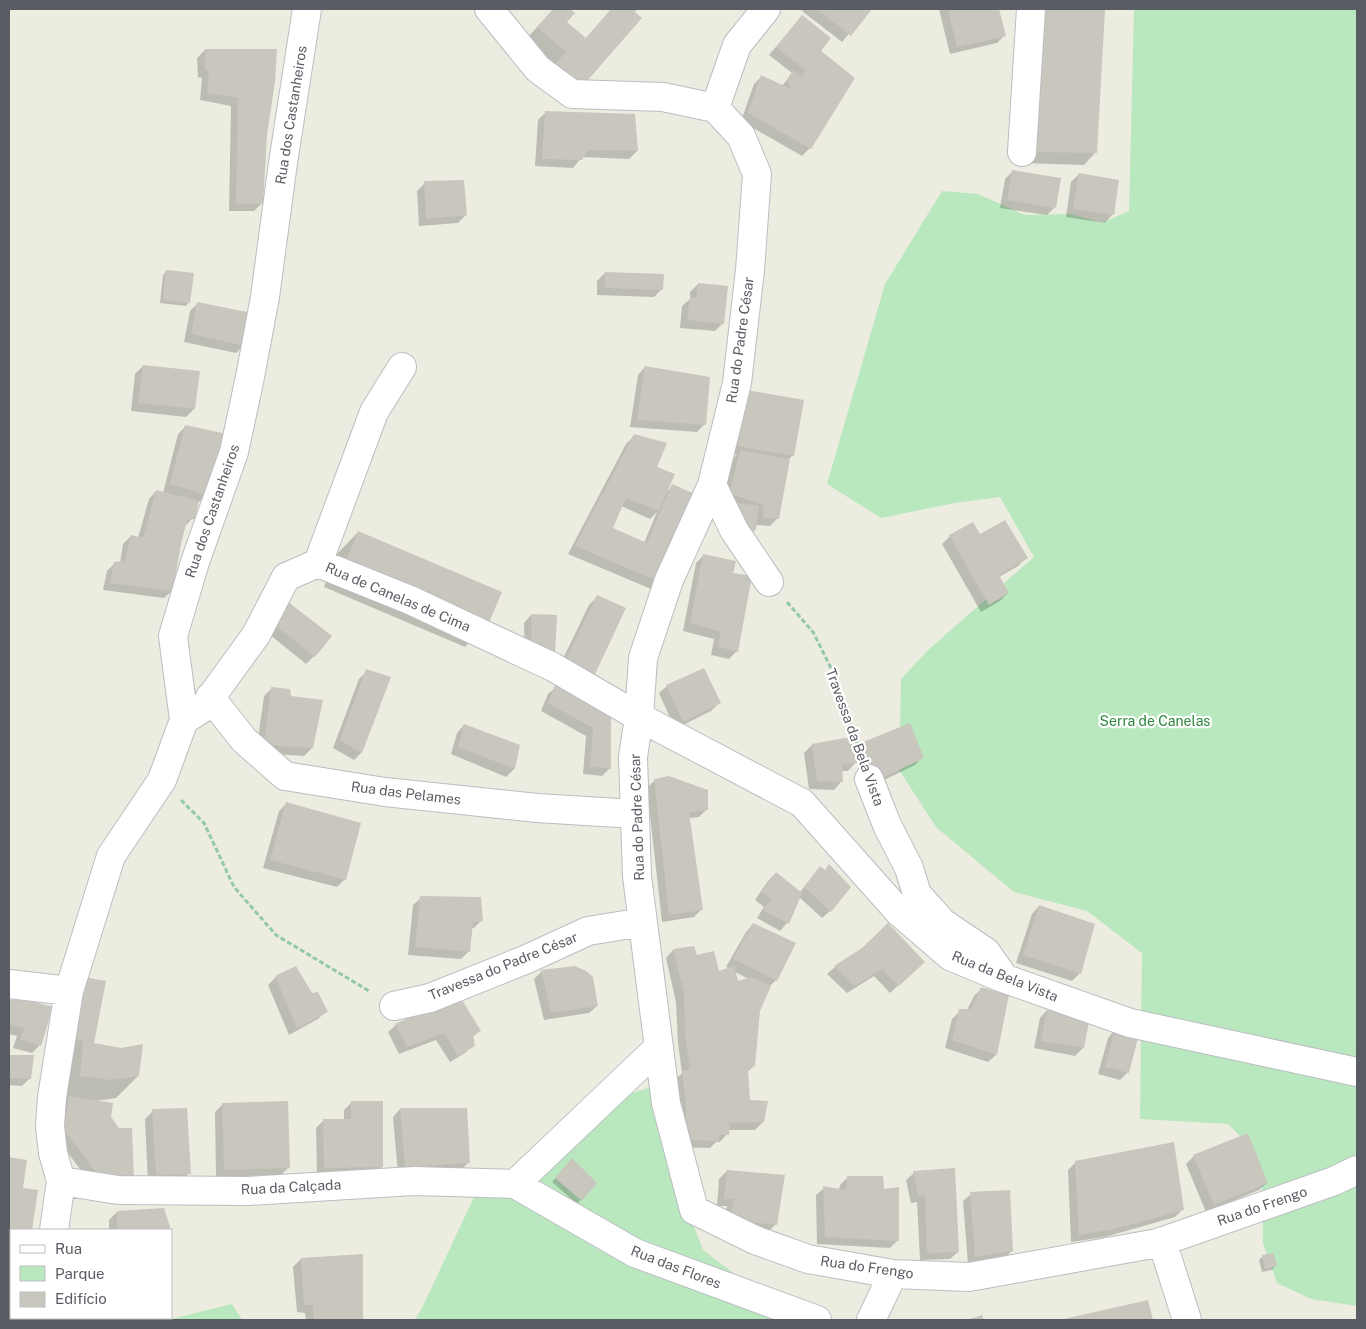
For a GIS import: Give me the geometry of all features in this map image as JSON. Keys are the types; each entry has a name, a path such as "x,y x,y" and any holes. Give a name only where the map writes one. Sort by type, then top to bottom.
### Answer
{"street":[{"name":"Rua dos Castanheiros","path":"69,991 110,856 162,780 184,720 173,636 195,562 234,452 250,378 265,297 283,163 307,9"},
{"path":"489,9 538,69 572,94 663,97 715,108 737,45 766,9"},
{"path":"1022,152 1031,9"},
{"name":"Rua do Padre César","path":"643,922 637,876 633,757 639,718 643,658 669,580 712,485 737,383 750,270 757,174 740,136 715,108"},
{"path":"318,564 374,412 402,368"},
{"path":"712,485 734,530 769,582"},
{"name":"Rua de Canelas de Cima","path":"184,720 202,708 256,635 286,577 318,564 410,600 553,667 639,718"},
{"name":"Rua das Pelames","path":"210,698 244,740 285,776 385,792 537,808 635,814"},
{"name":"Rua da Bela Vista","path":"639,718 802,803 906,918 950,956 1130,1023 1357,1072"},
{"name":"Travessa da Bela Vista","path":"869,779 887,825 909,868 917,894 943,924 986,952 1005,978"},
{"name":"Travessa do Padre César","path":"394,1006 430,998 527,959 588,931 643,922"},
{"name":"Rua do Frengo","path":"643,922 666,1103 694,1210 755,1240 808,1259 893,1274 969,1277 1162,1241 1334,1182 1357,1170"},
{"path":"9,984 69,991 52,1097 50,1126 53,1153 61,1180 54,1229"},
{"path":"515,1184 659,1046"},
{"name":"Rua da Calçada","path":"61,1180 118,1190 248,1190 414,1180 515,1184"},
{"name":"Rua das Flores","path":"515,1184 635,1252 817,1320"},
{"path":"1162,1241 1187,1320"},
{"path":"871,1320 893,1274"}],"path":[{"name":"Travessa da Bela Vista","path":"769,582 813,632 832,670 869,779"},
{"path":"162,780 204,823 234,887 276,935 394,1006"}],"green space":[{"name":"Serra de Canelas","path":"1134,9 1357,9 1357,1306 1311,1299 1277,1283 1263,1243 1262,1183 1242,1138 1228,1124 1140,1119 1142,953 1087,911 1014,892 936,827 899,770 901,679 927,651 1034,557 1000,497 955,503 881,518 827,484 885,284 942,191 978,194 1025,215 1071,214 1102,223 1129,211"},
{"path":"651,1087 664,1149 703,1250 795,1320 415,1320 474,1197 522,1163 586,1108"},
{"path":"232,1304 242,1320 167,1320"}],"building":[{"path":"553,9 570,9 575,13 567,22 586,38 611,9 631,9 642,18 581,88 554,65 566,52 537,27"},
{"path":"817,9 872,9 851,36"},
{"path":"948,9 999,9 1006,36 957,47"},
{"path":"1041,9 1105,9 1097,153 1034,152"},
{"path":"802,15 831,38 821,51 855,78 811,149 748,113 761,75 793,90 787,81 793,70 802,77 805,70 776,47"},
{"path":"205,49 277,49 275,81 267,135 263,204 236,204 238,98 207,93 209,71 205,70"},
{"path":"545,111 635,114 638,151 588,150 582,160 542,159"},
{"path":"1012,170 1061,178 1056,208 1007,200"},
{"path":"1079,173 1119,180 1114,215 1073,209"},
{"path":"464,180 467,215 426,219 424,181"},
{"path":"166,270 194,273 190,303 163,300"},
{"path":"605,272 664,274 663,290 605,288"},
{"path":"698,283 728,286 724,324 687,320 690,297 696,298"},
{"path":"197,302 252,313 245,346 191,334"},
{"path":"143,365 200,371 195,409 138,403"},
{"path":"645,366 710,377 706,425 637,420"},
{"path":"746,390 804,400 794,456 737,446"},
{"path":"185,425 227,434 208,495 170,484"},
{"path":"634,434 667,443 657,467 675,474 659,511 626,498 613,528 647,543 672,484 697,495 660,582 575,546"},
{"path":"740,450 790,459 779,519 763,518 763,504 729,494"},
{"path":"156,490 199,501 195,519 187,520 173,591 110,583 114,562 125,561 131,535 143,538"},
{"path":"730,502 759,506 756,530 738,530"},
{"path":"1005,520 1028,558 999,575 1009,593 989,605 949,535 973,522 980,534"},
{"path":"358,531 502,592 488,625 345,564"},
{"path":"703,554 736,561 733,573 752,576 738,652 718,647 721,632 690,623"},
{"path":"597,595 626,608 595,674 565,661"},
{"path":"287,601 332,636 315,657 271,622"},
{"path":"531,614 557,615 555,655 532,654"},
{"path":"704,668 721,703 683,722 666,685"},
{"path":"366,669 391,677 362,753 340,740"},
{"path":"555,685 611,717 611,769 590,766 593,728 548,703"},
{"path":"271,687 290,689 291,696 323,700 313,748 264,745"},
{"path":"910,723 924,758 876,781 861,743"},
{"path":"464,724 520,745 515,769 458,747"},
{"path":"850,737 857,763 842,765 843,782 817,781 812,744"},
{"path":"669,776 708,790 708,810 689,812 703,910 669,915 654,779"},
{"path":"286,802 361,823 346,880 270,860"},
{"path":"829,864 851,887 831,912 804,887 820,866 825,870"},
{"path":"776,872 802,893 789,924 763,910 771,899 762,892"},
{"path":"420,896 481,897 483,921 473,922 470,952 415,947"},
{"path":"1039,905 1095,924 1081,974 1023,955"},
{"path":"753,923 796,943 777,981 733,959"},
{"path":"888,923 925,962 899,986 882,969 855,986 834,966 862,948"},
{"path":"694,946 697,955 714,951 719,971 734,966 738,981 751,977 771,986 760,1011 755,1066 748,1070 750,1100 768,1101 764,1122 730,1123 729,1135 719,1135 719,1141 686,1140 686,1104 682,1071 690,1069 685,1035 684,993 673,949"},
{"path":"296,966 312,993 318,992 328,1012 297,1028 275,976"},
{"path":"575,966 593,977 598,1006 551,1013 541,970"},
{"path":"79,976 106,981 94,1043 121,1048 143,1044 139,1076 111,1080 80,1076 83,1041 68,1038"},
{"path":"981,987 1009,995 997,1055 952,1040 959,1009 971,1009"},
{"path":"459,995 481,1031 473,1035 475,1046 458,1056 444,1033 407,1047 395,1024"},
{"path":"24,999 53,1007 41,1046 20,1040 24,1028 9,1024 9,1000"},
{"path":"1047,1009 1090,1017 1084,1048 1041,1041"},
{"path":"1115,1028 1139,1034 1129,1073 1105,1067"},
{"path":"9,1055 34,1055 31,1079 9,1078"},
{"path":"69,1096 113,1103 111,1117 119,1128 132,1128 134,1180 102,1180 64,1130"},
{"path":"288,1101 290,1168 224,1170 222,1103"},
{"path":"351,1101 383,1101 383,1167 324,1168 323,1119 351,1119"},
{"path":"187,1108 191,1174 156,1175 152,1109"},
{"path":"400,1108 467,1108 470,1163 405,1167"},
{"path":"1248,1133 1268,1183 1214,1205 1193,1155"},
{"path":"1174,1142 1184,1210 1114,1229 1079,1235 1075,1161"},
{"path":"9,1157 27,1160 23,1188 38,1190 32,1229 10,1229 9,1274"},
{"path":"572,1158 597,1183 582,1201 555,1178"},
{"path":"955,1168 959,1252 927,1253 925,1195 918,1196 913,1171"},
{"path":"727,1170 785,1175 777,1225 730,1220 734,1199 724,1199"},
{"path":"847,1176 883,1176 884,1189 899,1187 899,1241 825,1237 823,1186 846,1190"},
{"path":"1010,1190 1013,1251 975,1257 970,1192"},
{"path":"164,1208 171,1229 117,1229 117,1211"},
{"path":"1274,1253 1277,1266 1265,1269 1262,1255"},
{"path":"363,1254 363,1320 314,1320 313,1305 304,1305 301,1258"},
{"path":"1148,1300 1153,1320 1064,1320 1064,1319"},
{"path":"982,1315 984,1320 967,1320"},
{"path":"118,1319 157,1319 154,1320"}]}
